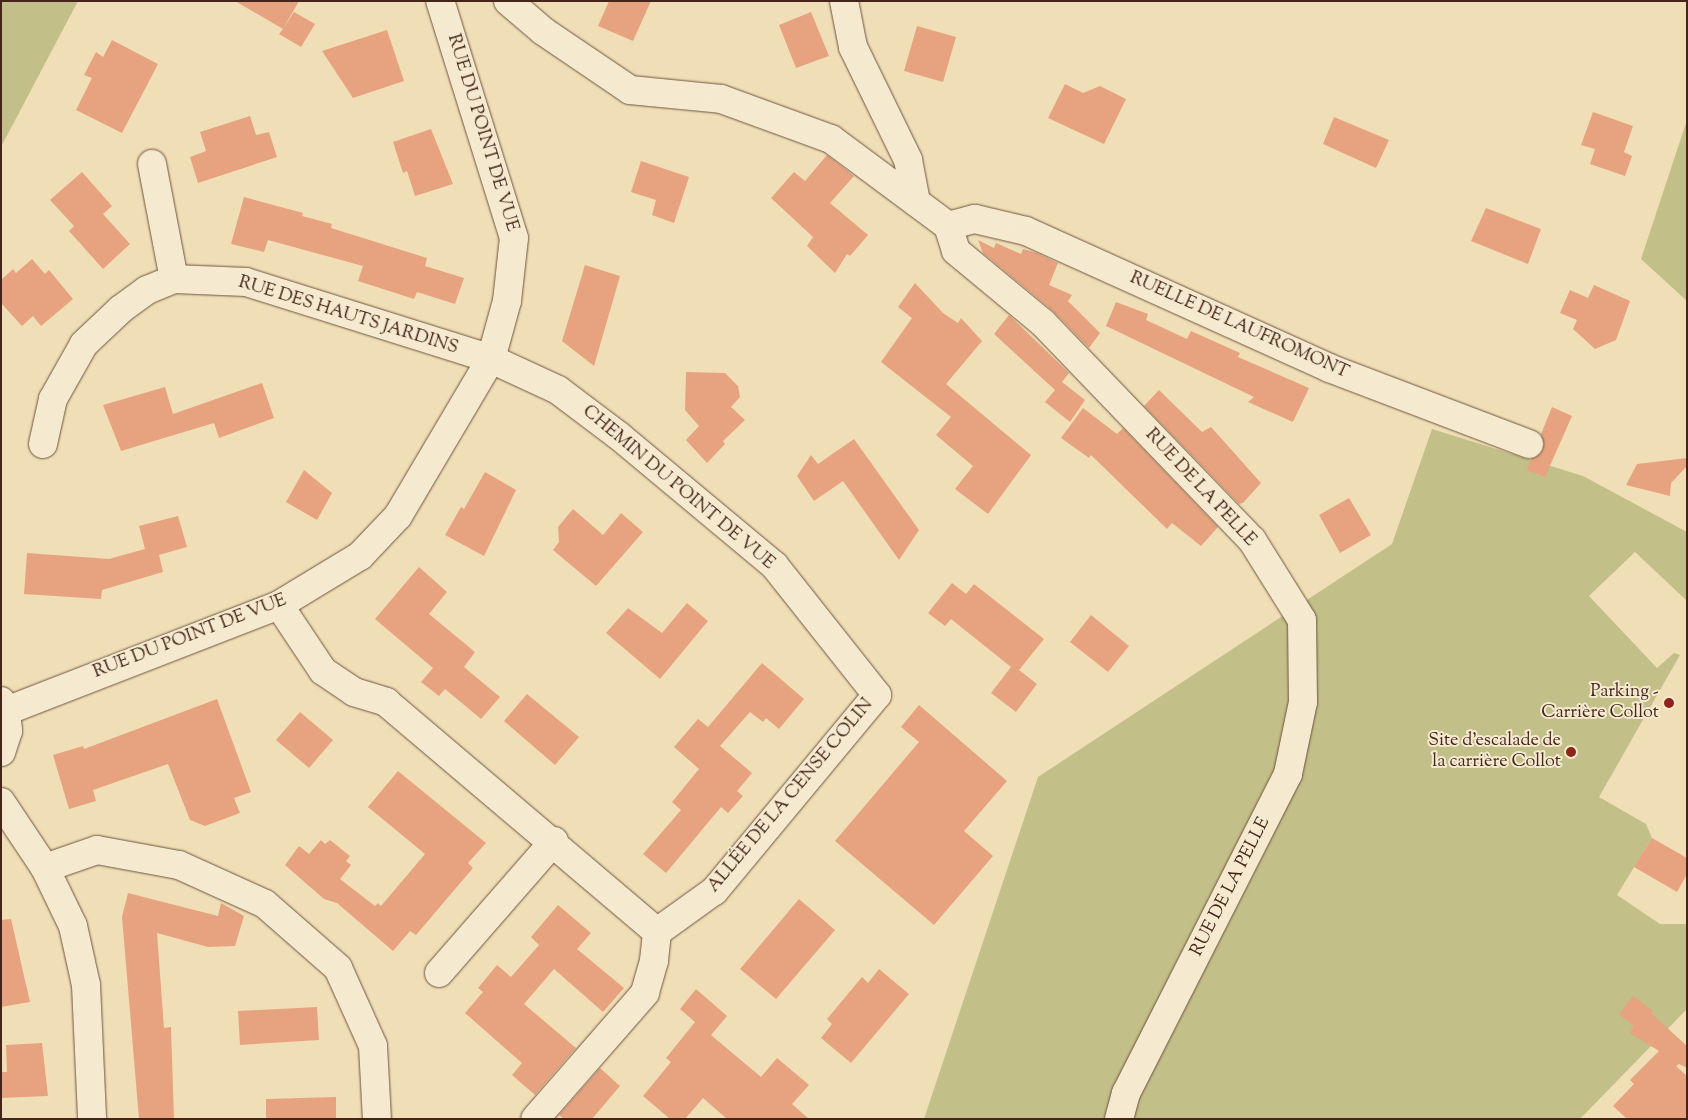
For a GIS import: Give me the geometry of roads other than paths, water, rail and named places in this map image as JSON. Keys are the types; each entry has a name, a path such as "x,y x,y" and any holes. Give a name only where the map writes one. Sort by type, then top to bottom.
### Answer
{"street":[{"name":"RUE DU POINT DE VUE","path":"4,706 279,605 360,556 398,516 492,359 507,301 514,238 440,1"},
{"path":"508,1 543,31 630,90 721,99 831,139 948,226"},
{"path":"844,1 853,47 908,160 916,202"},
{"path":"152,164 174,279"},
{"name":"RUELLE DE LAUFROMONT","path":"948,226 975,219 1026,231 1329,368 1529,444"},
{"name":"RUE DE LA PELLE","path":"948,226 956,251 1043,323 1252,540 1302,620 1303,702 1288,774 1126,1093 1119,1119"},
{"name":"RUE DES HAUTS JARDINS","path":"43,444 53,399 84,344 121,308 147,290 174,279 246,282 492,359"},
{"name":"CHEMIN DU POINT DE VUE","path":"492,359 558,390 619,436 774,565 877,695"},
{"path":"279,605 323,671 354,692 386,702 554,841 657,932 654,961 645,994 535,1119"},
{"name":"ALLÉE DE LA CENSE COLIN","path":"657,932 714,891 877,695"},
{"path":"1,752 8,731 4,706"},
{"path":"1,802 44,868 73,926 86,985 92,1119"},
{"path":"439,973 554,841"},
{"path":"44,868 97,850 180,865 265,904 338,968 373,1046 377,1119"}],"place":[{"name":"Parking - Carrière Collot","path":"1669,703"},
{"name":"Site d'escalade de la carrière Collot","path":"1571,752"}]}
